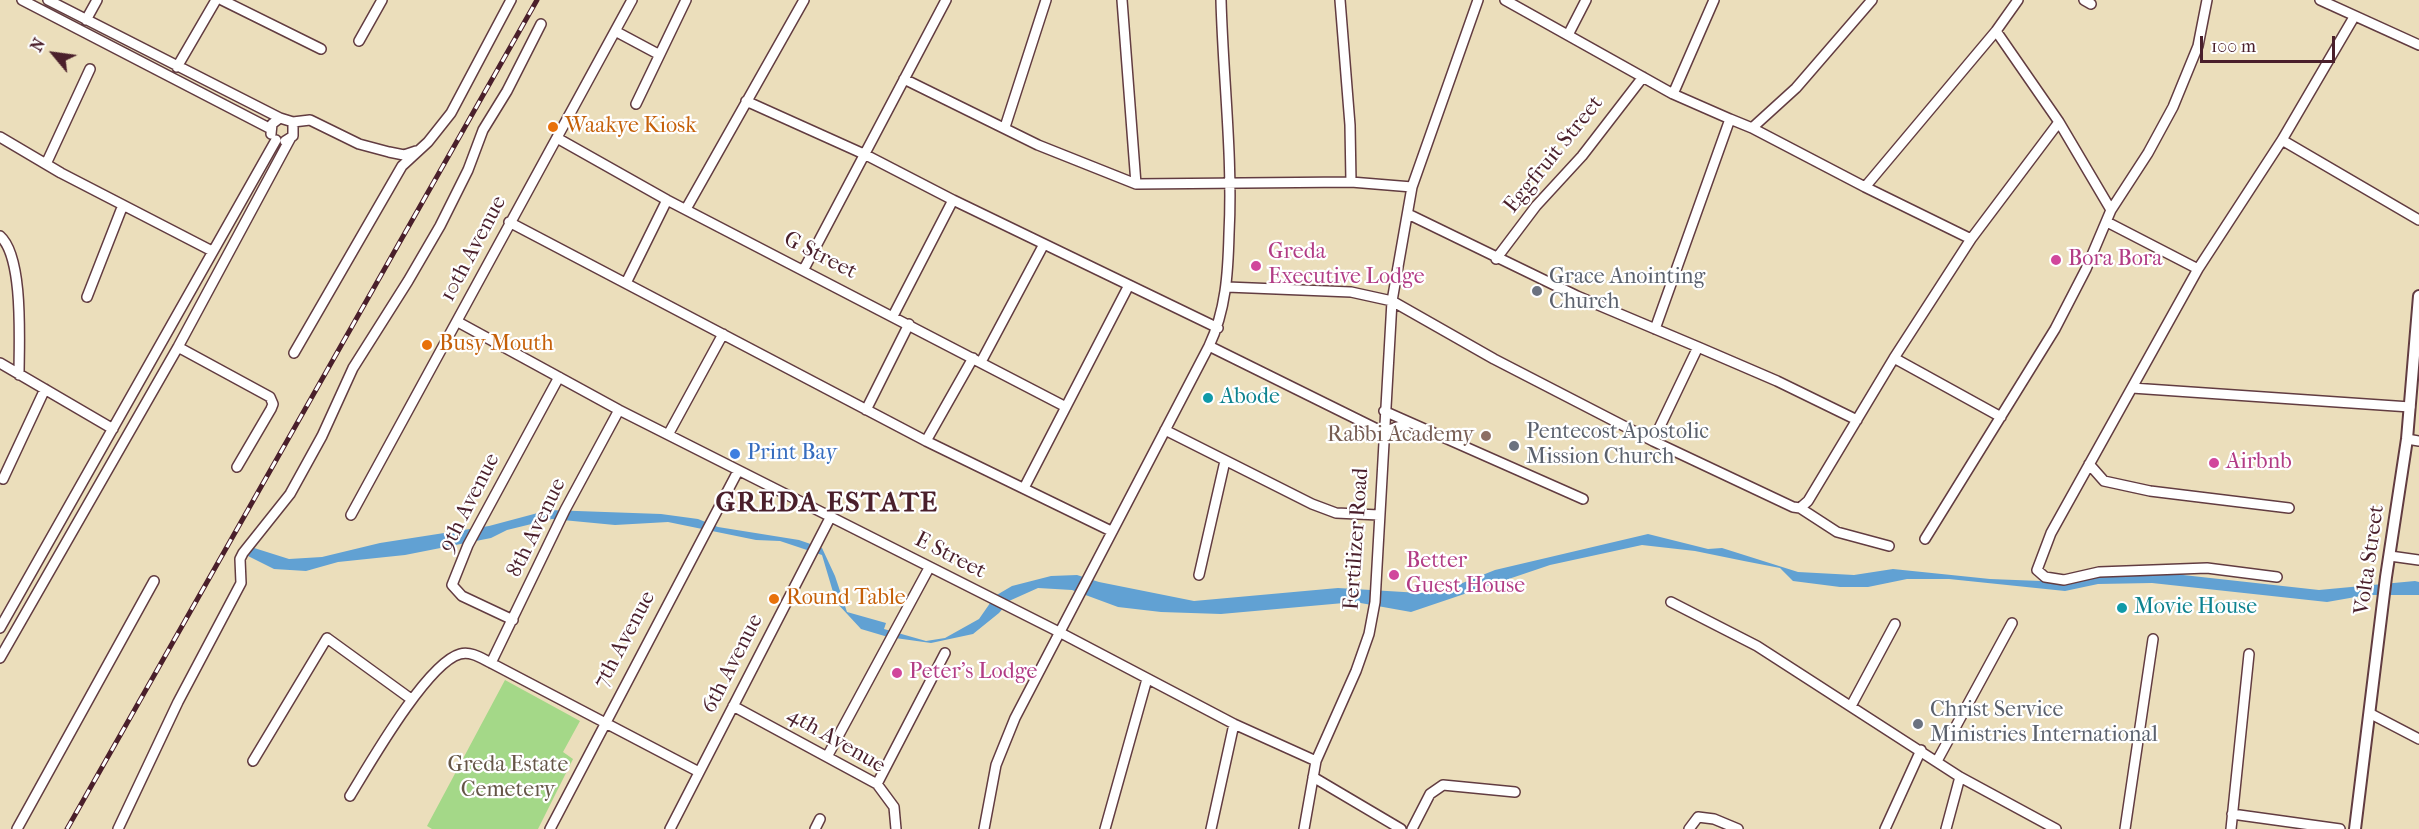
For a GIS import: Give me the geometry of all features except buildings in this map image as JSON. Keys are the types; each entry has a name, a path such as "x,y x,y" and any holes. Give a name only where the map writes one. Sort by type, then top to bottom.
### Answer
{"street":[{"path":"22,0 271,129 276,140"},
{"path":"48,0 280,118 293,122 310,120 359,144 388,152 404,154 419,150"},
{"path":"86,20 97,0"},
{"path":"177,67 216,0"},
{"path":"222,0 321,49"},
{"path":"359,41 382,0"},
{"path":"294,353 394,178 402,166 428,142 462,97 511,0"},
{"name":"10th Avenue","path":"351,515 458,322 466,300 632,0"},
{"path":"636,104 658,54 686,0"},
{"path":"686,209 804,0"},
{"path":"804,269 946,0"},
{"path":"1005,127 1047,0"},
{"path":"1122,0 1136,184"},
{"path":"984,829 996,765 1015,718 1218,328 1227,287 1232,182 1221,0"},
{"path":"1340,0 1350,125 1351,182"},
{"name":"Fertilizer Road","path":"1304,829 1316,761 1356,672 1369,634 1375,602 1392,301 1412,187 1478,0"},
{"path":"1505,0 1673,94 1752,128 1865,187 1971,238"},
{"path":"1568,35 1586,0"},
{"path":"1673,94 1714,0"},
{"path":"1752,128 1796,88 1872,0"},
{"path":"1865,187 1996,31 2018,0"},
{"path":"1925,539 2055,329 2112,210 2174,107 2198,46 2207,0"},
{"path":"2320,0 2419,45"},
{"path":"2277,577 2207,568 2099,572 2064,580 2045,577 2037,570 2038,563 2089,464 2198,269 2282,140 2354,17"},
{"path":"118,829 178,702 241,583 240,559 243,553 262,532 296,484 322,436 353,368 440,226 468,170 483,130 507,91 540,24"},
{"path":"615,31 658,54"},
{"path":"1996,31 2059,123 2112,210"},
{"path":"46,164 90,69"},
{"name":"Eggfruit Street","path":"1496,259 1643,77"},
{"path":"904,80 1067,157 1136,184 1351,182 1412,187"},
{"path":"746,101 866,155 953,200 1218,328"},
{"path":"271,129 276,120 280,118"},
{"path":"1656,329 1730,119"},
{"path":"0,658 178,347 295,131 293,122"},
{"path":"1800,508 1808,501 1894,358 1971,238 2059,123"},
{"path":"0,137 46,164 212,251"},
{"name":"G Street","path":"557,138 667,200 804,269 1066,407"},
{"path":"276,140 290,139"},
{"path":"0,628 276,140"},
{"path":"2282,140 2419,220"},
{"path":"626,283 667,200"},
{"path":"893,316 953,200"},
{"path":"87,297 123,205"},
{"path":"1408,214 1496,259 1777,381 1857,420"},
{"path":"509,222 926,441 1111,531"},
{"path":"2107,222 2198,269"},
{"path":"0,236 7,244 18,282 19,375"},
{"path":"926,441 1044,244"},
{"path":"1024,488 1129,285"},
{"path":"1227,287 1351,292 1392,301 1494,359 1653,441 1793,507 1800,508 1837,532 1889,546"},
{"name":"Volta Street","path":"2355,829 2371,714 2386,577 2407,439 2419,296"},
{"name":"E Street","path":"458,322 559,378 738,471 1059,632 1234,724 1316,761"},
{"path":"866,410 909,324"},
{"path":"669,434 723,334"},
{"path":"1209,346 1383,432 1409,423"},
{"path":"178,347 270,397 273,404 271,409 237,467"},
{"path":"1653,441 1698,347"},
{"path":"1894,358 2001,417"},
{"path":"0,363 113,429"},
{"name":"9th Avenue","path":"513,620 455,590 452,585 468,545 559,378"},
{"path":"2132,388 2410,407"},
{"path":"3,479 45,389"},
{"name":"8th Avenue","path":"491,663 565,510 620,410"},
{"path":"1384,411 1583,499"},
{"path":"1165,430 1312,504 1336,513 1379,515"},
{"path":"2407,439 2419,441"},
{"path":"1199,574 1225,461"},
{"path":"2089,464 2104,481 2150,491 2289,508"},
{"name":"7th Avenue","path":"550,829 738,471"},
{"name":"6th Avenue","path":"670,829 831,516"},
{"path":"2390,556 2419,560"},
{"path":"828,755 929,568"},
{"path":"16,829 154,581"},
{"path":"1671,602 1757,646 1960,777 2056,829"},
{"path":"1937,761 2012,623"},
{"path":"1851,706 1895,624"},
{"path":"253,761 327,638 411,699"},
{"path":"2125,829 2153,639"},
{"path":"877,784 945,653"},
{"path":"350,796 411,699 451,658 471,654 605,721 699,772"},
{"path":"2231,829 2248,654"},
{"path":"1105,829 1147,678"},
{"name":"4th Avenue","path":"733,706 828,755 877,784 894,807 896,829"},
{"path":"2371,714 2419,739"},
{"path":"1211,829 1234,724"},
{"path":"1885,829 1921,750"},
{"path":"1313,777 1401,829"},
{"path":"1946,829 1960,777"},
{"path":"1412,829 1430,794 1443,785 1515,792"},
{"path":"2232,814 2340,829"},
{"path":"1689,829 1698,817 1705,817 1738,829"},
{"path":"815,829 820,819"}],"green space":[{"name":"Greda Estate Cemetery","path":"505,680 580,721 563,752 573,759 538,829 432,829 427,826"}],"water":[{"path":"549,510 661,514 698,519 718,527 799,540 822,548 835,576 847,612 886,623 884,629 926,641 945,638 979,619 995,596 1012,586 1051,576 1077,575 1099,582 1194,601 1338,588 1420,593 1460,584 1495,570 1648,534 1708,549 1722,548 1798,572 1854,575 1893,569 1990,579 2066,582 2111,574 2165,573 2319,590 2415,581 2419,582 2419,595 2367,595 2327,602 2152,583 2098,584 2065,591 1949,579 1907,579 1868,587 1840,587 1793,581 1780,568 1695,551 1642,545 1550,565 1411,612 1355,602 1221,614 1161,612 1118,607 1072,590 1038,588 1009,601 999,613 973,634 931,643 888,637 861,629 836,602 822,555 780,541 756,540 668,522 615,525 552,519 507,530 491,538 405,555 338,562 306,571 274,569 248,556 251,547 289,559 322,557 380,543 489,526"}],"railway":[{"path":"67,829 537,0"}],"place":[{"name":"Waakye Kiosk","path":"553,127"},
{"name":"Bora Bora","path":"2056,260"},
{"name":"Greda Executive Lodge","path":"1256,266"},
{"name":"Grace Anointing Church","path":"1537,291"},
{"name":"Busy Mouth","path":"427,345"},
{"name":"Abode","path":"1208,398"},
{"name":"Rabbi Academy","path":"1486,436"},
{"name":"Pentecost Apostolic Mission Church","path":"1514,446"},
{"name":"Print Bay","path":"735,454"},
{"name":"Airbnb","path":"2214,463"},
{"name":"Better Guest House","path":"1394,575"},
{"name":"Round Table","path":"774,599"},
{"name":"Movie House","path":"2122,608"},
{"name":"Peter's Lodge","path":"897,673"},
{"name":"Christ Service Ministries International","path":"1918,724"}],"district":[{"name":"GREDA ESTATE","path":"827,504"}]}
